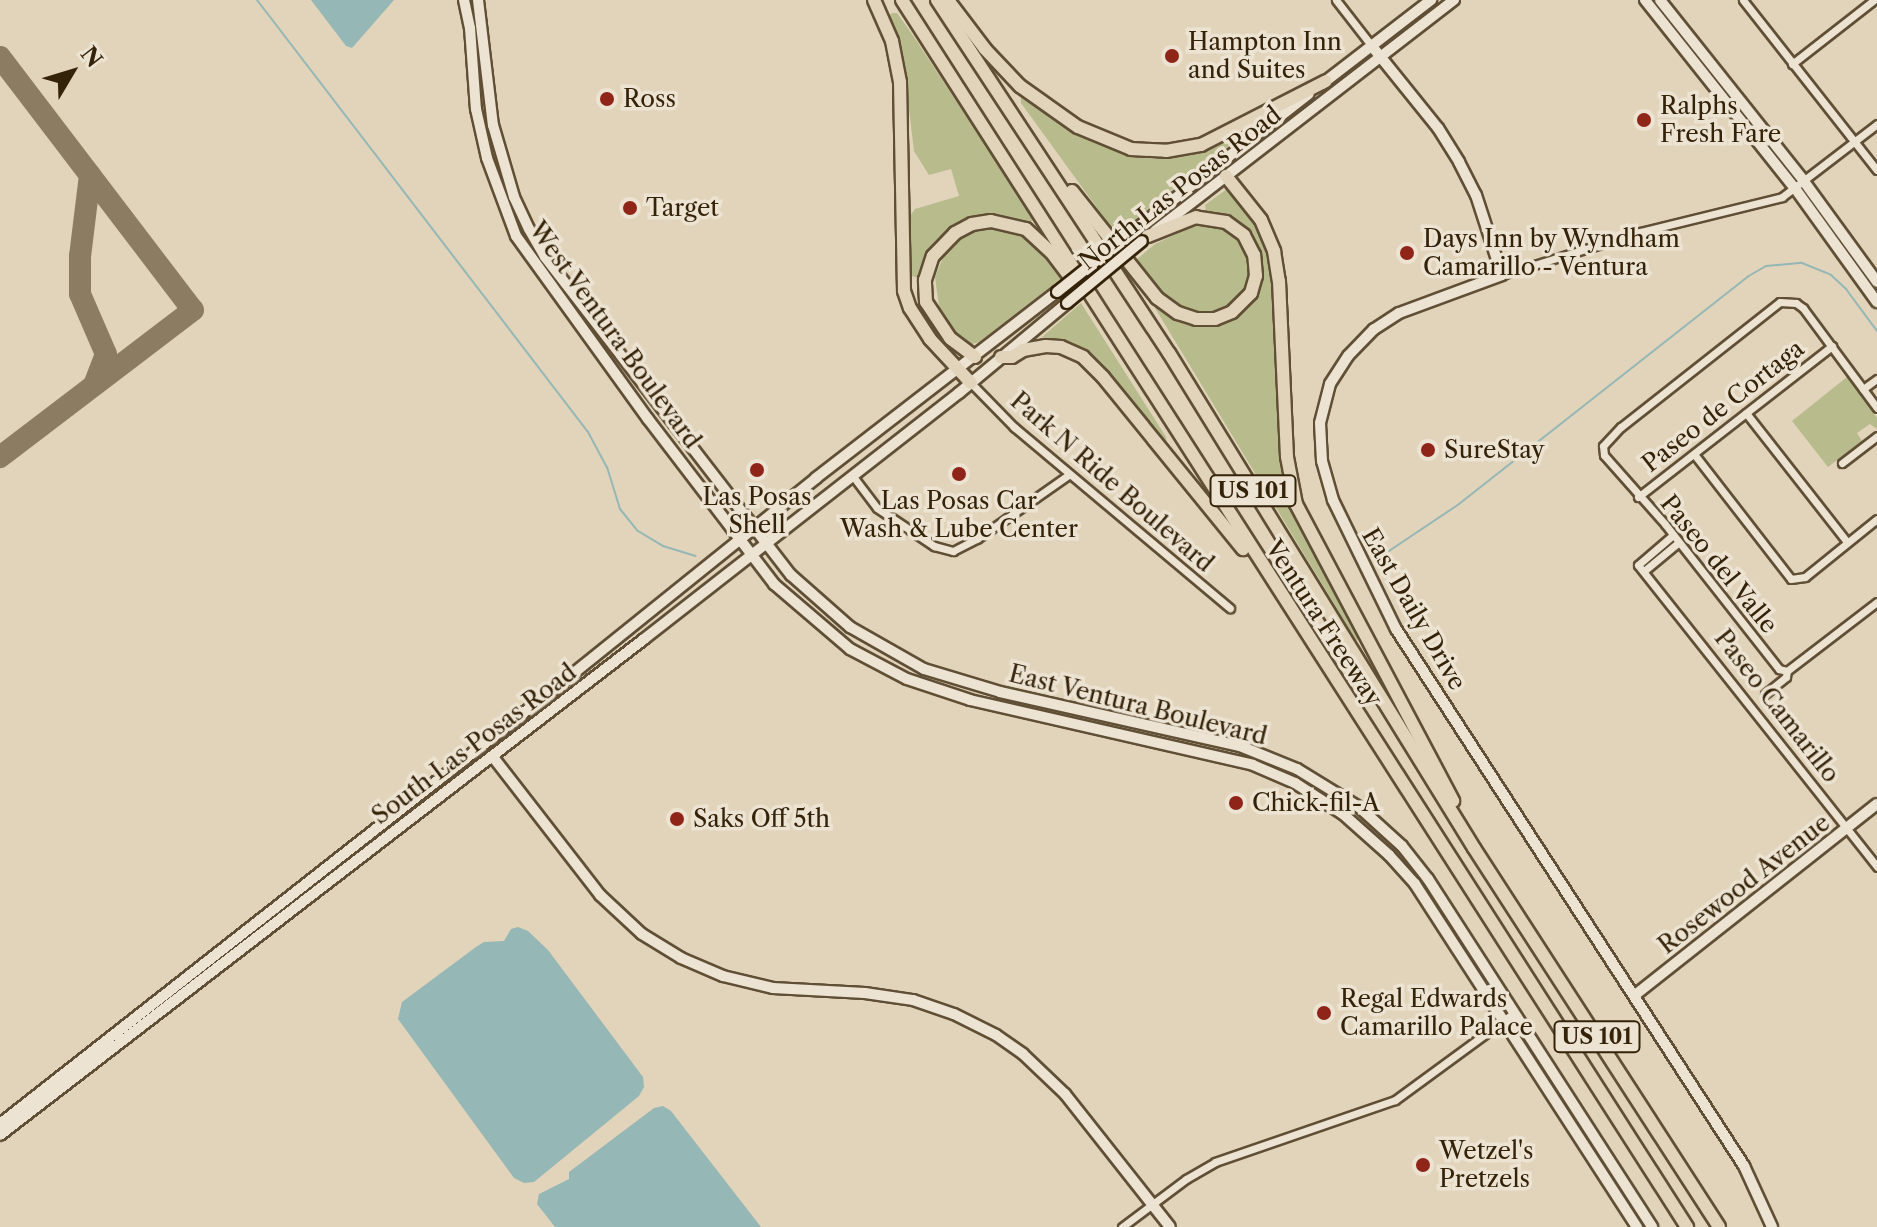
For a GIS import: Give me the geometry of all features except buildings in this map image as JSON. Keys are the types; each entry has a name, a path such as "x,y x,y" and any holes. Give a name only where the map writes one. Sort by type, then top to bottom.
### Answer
{"highway":[{"path":"874,0 892,41 900,82 904,291 917,321 971,383"},
{"name":"Ventura Freeway","path":"902,0 1269,579 1687,1227"},
{"name":"Ventura Freeway","path":"937,0 1169,353 1474,848 1719,1227"},
{"path":"948,0 985,49 1020,86 1078,127 1131,149 1166,151 1201,145 1326,81"},
{"path":"1028,136 1157,298 1169,308 1187,317 1215,319 1232,312 1251,293 1256,276 1254,255 1244,235 1226,222 1196,217 1142,235"},
{"path":"1222,171 1261,220 1274,251 1279,281 1287,457 1296,504 1444,783 1474,848"},
{"path":"975,357 956,345 930,312 925,280 933,256 945,240 962,228 991,221 1013,223 1038,238 1130,358"},
{"path":"1001,357 1012,357 1035,347 1061,347 1092,365 1269,579"}],"main road":[{"name":"West Ventura Boulevard","path":"464,0 481,133 501,202 516,236 648,419 751,554"},
{"name":"West Ventura Boulevard","path":"478,0 496,139 514,197 529,229 545,257 767,542"},
{"name":"North Las Posas Road","path":"971,383 1326,81 1431,0"},
{"name":"North Las Posas Road","path":"1222,171 1381,58 1454,0"},
{"path":"1645,0 1877,282"},
{"path":"1660,0 1798,183 1877,302"},
{"path":"1371,45 1438,128 1466,175 1502,275"},
{"name":"North Las Posas Road","path":"958,370 1057,292 1142,235"},
{"name":"East Daily Drive","path":"1502,275 1399,313 1358,343 1330,384 1323,405 1320,423 1322,461 1341,521 1396,629 1744,1166 1772,1227"},
{"name":"South Las Posas Road","path":"0,1124 958,370"},
{"name":"South Las Posas Road","path":"0,1135 493,757 971,383"},
{"name":"East Ventura Boulevard","path":"767,542 791,575 829,611 876,645 924,669 1000,692 1240,746 1322,782 1359,807 1402,846 1428,879 1652,1227"},
{"name":"East Ventura Boulevard","path":"751,554 774,584 824,630 850,649 907,679 970,700 1224,756 1271,772 1318,797 1367,834 1415,884 1637,1227"},
{"path":"549,693 547,702 495,745 493,757 600,895 642,934 695,964 756,985 890,995 933,1006 969,1020 996,1035 1040,1068 1170,1227"},
{"name":"Rosewood Avenue","path":"1635,995 1877,804"}],"street":[{"path":"1336,0 1371,45"},
{"path":"1743,0 1877,170"},
{"path":"1792,64 1874,0"},
{"path":"1502,275 1640,232 1782,197 1877,124"},
{"name":"Paseo del Valle","path":"1787,671 1779,669 1603,450 1606,439 1775,306 1789,302 1803,308 1832,346"},
{"path":"1832,346 1877,408"},
{"name":"Paseo de Cortaga","path":"1638,497 1832,346"},
{"path":"1863,389 1877,379"},
{"name":"Park N Ride Boulevard","path":"971,383 1014,427 1230,608"},
{"path":"1746,413 1847,542"},
{"path":"1842,463 1877,436"},
{"path":"1694,454 1791,579 1805,577 1877,519"},
{"path":"852,475 877,508 934,546 953,551 977,539 1070,474"},
{"name":"Paseo Camarillo","path":"1676,538 1641,568 1877,867"},
{"path":"1765,694 1786,677 1787,671 1877,602"},
{"path":"1122,1227 1215,1162 1395,1100 1514,1013"}],"green space":[{"path":"897,13 912,34 1034,219 1027,226 996,218 963,223 923,280 912,276 910,216 915,209 959,196 951,169 929,175 914,151 903,60 888,17"},
{"path":"1027,96 1080,133 1125,152 1174,156 1198,151 1233,137 1235,141 1198,170 1188,173 1168,194 1116,234 1021,103 1021,98"},
{"path":"1227,189 1258,229 1270,266 1281,460 1287,490 1362,638 1356,640 1155,308 1159,304 1174,316 1235,315 1255,296 1260,285 1261,260 1251,233 1235,219 1206,211 1205,205"},
{"path":"1200,223 1226,228 1238,237 1250,257 1247,287 1238,300 1217,312 1193,312 1171,302 1136,260 1155,244"},
{"path":"994,227 1030,239 1064,276 979,342 969,345 959,340 940,313 935,277 953,244 967,234"},
{"path":"1081,303 1166,437 1167,445 1106,372 1042,337"},
{"path":"1847,377 1877,418 1877,429 1870,424 1857,433 1862,441 1828,467 1792,421"}],"water":[{"path":"311,0 394,0 352,48 346,46"},
{"path":"518,927 528,931 548,950 643,1077 644,1087 639,1096 534,1182 524,1183 514,1178 398,1019 402,1002 476,947 484,942 504,941 511,929"},
{"path":"663,1106 671,1111 761,1227 555,1227 537,1204 539,1194 569,1179 569,1172 654,1108"}],"waterway":[{"path":"257,0 588,432 607,467 620,509 638,531 663,546 695,556"},
{"path":"1374,561 1459,504 1747,277 1766,266 1802,263 1831,275 1846,289 1877,331"}],"taxiway":[{"path":"0,57 193,310 0,457"},
{"path":"90,175 80,256 80,294 106,354 95,383"}],"place":[{"name":"Hampton Inn and Suites","path":"1172,56"},
{"name":"Ross","path":"607,99"},
{"name":"Ralphs Fresh Fare","path":"1644,120"},
{"name":"Target","path":"630,208"},
{"name":"Days Inn by Wyndham Camarillo - Ventura","path":"1407,253"},
{"name":"SureStay","path":"1428,450"},
{"name":"Las Posas Shell","path":"757,470"},
{"name":"Las Posas Car Wash & Lube Center","path":"959,474"},
{"name":"Chick-fil-A","path":"1236,803"},
{"name":"Saks Off 5th","path":"677,819"},
{"name":"Regal Edwards Camarillo Palace","path":"1324,1013"},
{"name":"Wetzel's Pretzels","path":"1423,1165"}]}
